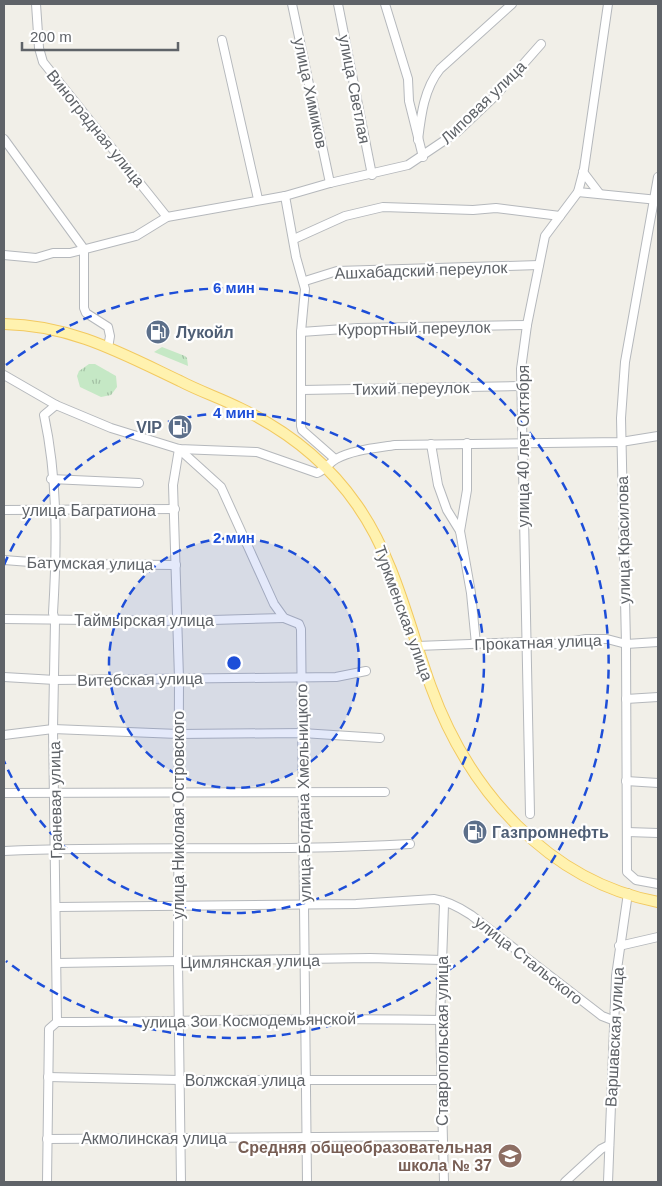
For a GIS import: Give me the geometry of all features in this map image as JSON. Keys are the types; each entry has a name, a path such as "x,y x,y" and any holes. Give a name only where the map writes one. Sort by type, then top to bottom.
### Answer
{"main road":[{"name":"Туркменская улица","path":"4,324 34,324 65,331 108,348 246,411 282,432 327,468 358,506 376,538 391,570 431,687 451,734 476,775 504,812 525,834 561,863 595,882 658,902"}],"street":[{"name":"Виноградная улица","path":"36,4 39,48 43,62 166,217"},
{"name":"улица Химиков","path":"292,4 330,183"},
{"name":"улица Светлая","path":"338,4 372,175"},
{"path":"385,4 408,78 409,101 422,157"},
{"path":"418,140 424,105 432,78 512,4"},
{"name":"улица 40 лет Октября","path":"530,814 520,386 526,325 546,236 578,192 583,172 608,4"},
{"path":"222,40 258,199"},
{"name":"Липовая улица","path":"166,217 258,199 285,196 330,183 372,175 408,165 457,132 490,101 541,44"},
{"path":"4,139 84,248 84,308 86,313 108,326 110,336 108,348"},
{"path":"583,172 599,193"},
{"name":"улица Красилова","path":"658,177 656,200 625,362 621,442 626,644 627,872 636,880 658,884"},
{"path":"578,192 656,200"},
{"path":"285,196 296,258 305,281 301,332 302,430 335,459"},
{"path":"294,239 345,216 383,207 473,210 496,208 560,216"},
{"path":"4,255 36,258 136,236 166,217"},
{"name":"Ашхабадский переулок","path":"305,281 337,271 539,265"},
{"name":"Курортный переулок","path":"301,332 358,328 526,325"},
{"path":"4,376 56,405 111,428 179,449 258,452 317,473 327,468 335,459 362,451 395,445 621,442 658,436"},
{"name":"Тихий переулок","path":"302,390 520,386"},
{"name":"Граневая улица","path":"47,1182 49,1029 57,1022 58,963 53,729 56,621 52,614 56,564 55,510 51,479 52,454 44,416 56,405"},
{"path":"467,443 467,490 460,531 471,592 476,644"},
{"path":"431,444 438,485 447,510 460,531"},
{"name":"улица Николая Островского","path":"179,449 175,465 175,509 179,678 178,962 180,1182"},
{"name":"улица Богдана Хмельницкого","path":"179,449 221,487 274,604 284,618 299,624 301,629 300,677 304,791 304,1021 307,1182"},
{"path":"51,479 139,483"},
{"name":"улица Багратиона","path":"4,510 175,509"},
{"name":"Батумская улица","path":"4,560 56,564 176,565"},
{"name":"Таймырская улица","path":"4,619 177,621 284,618"},
{"name":"Прокатная улица","path":"417,646 526,642 557,644 586,639 607,639 626,644 658,642"},
{"name":"Витебская улица","path":"4,677 55,680 336,677 366,672"},
{"path":"626,699 658,697"},
{"path":"4,735 53,729 178,734 302,733 380,738"},
{"path":"626,781 658,784"},
{"path":"4,794 54,792 385,792"},
{"path":"627,832 658,833"},
{"path":"4,851 55,849 331,849 410,844"},
{"name":"Варшавская улица","path":"608,1182 616,976 628,893"},
{"path":"57,907 442,901"},
{"name":"Ставропольская улица","path":"442,901 440,1020 444,1182"},
{"name":"улица Стальского","path":"442,901 456,905 471,915 602,1016 615,1021"},
{"path":"619,946 658,937"},
{"name":"Цимлянская улица","path":"58,963 304,961 370,958 442,960"},
{"name":"улица Зои Космодемьянской","path":"57,1022 304,1021 351,1018 440,1020"},
{"name":"Волжская улица","path":"48,1077 179,1080 442,1080"},
{"name":"Акмолинская улица","path":"47,1139 180,1136 306,1138 442,1136"},
{"path":"565,1182 601,1149 609,1145"}],"green space":[{"path":"162,347 185,356 188,366 154,352"},
{"path":"89,364 95,364 116,376 117,387 111,395 101,397 80,387 77,376 79,371"}],"place":[{"name":"Лукойл","path":"158,332"},
{"name":"VIP","path":"180,427"},
{"name":"Газпромнефть","path":"475,832"},
{"name":"Средняя общеобразовательная школа № 37","path":"510,1156"}]}
